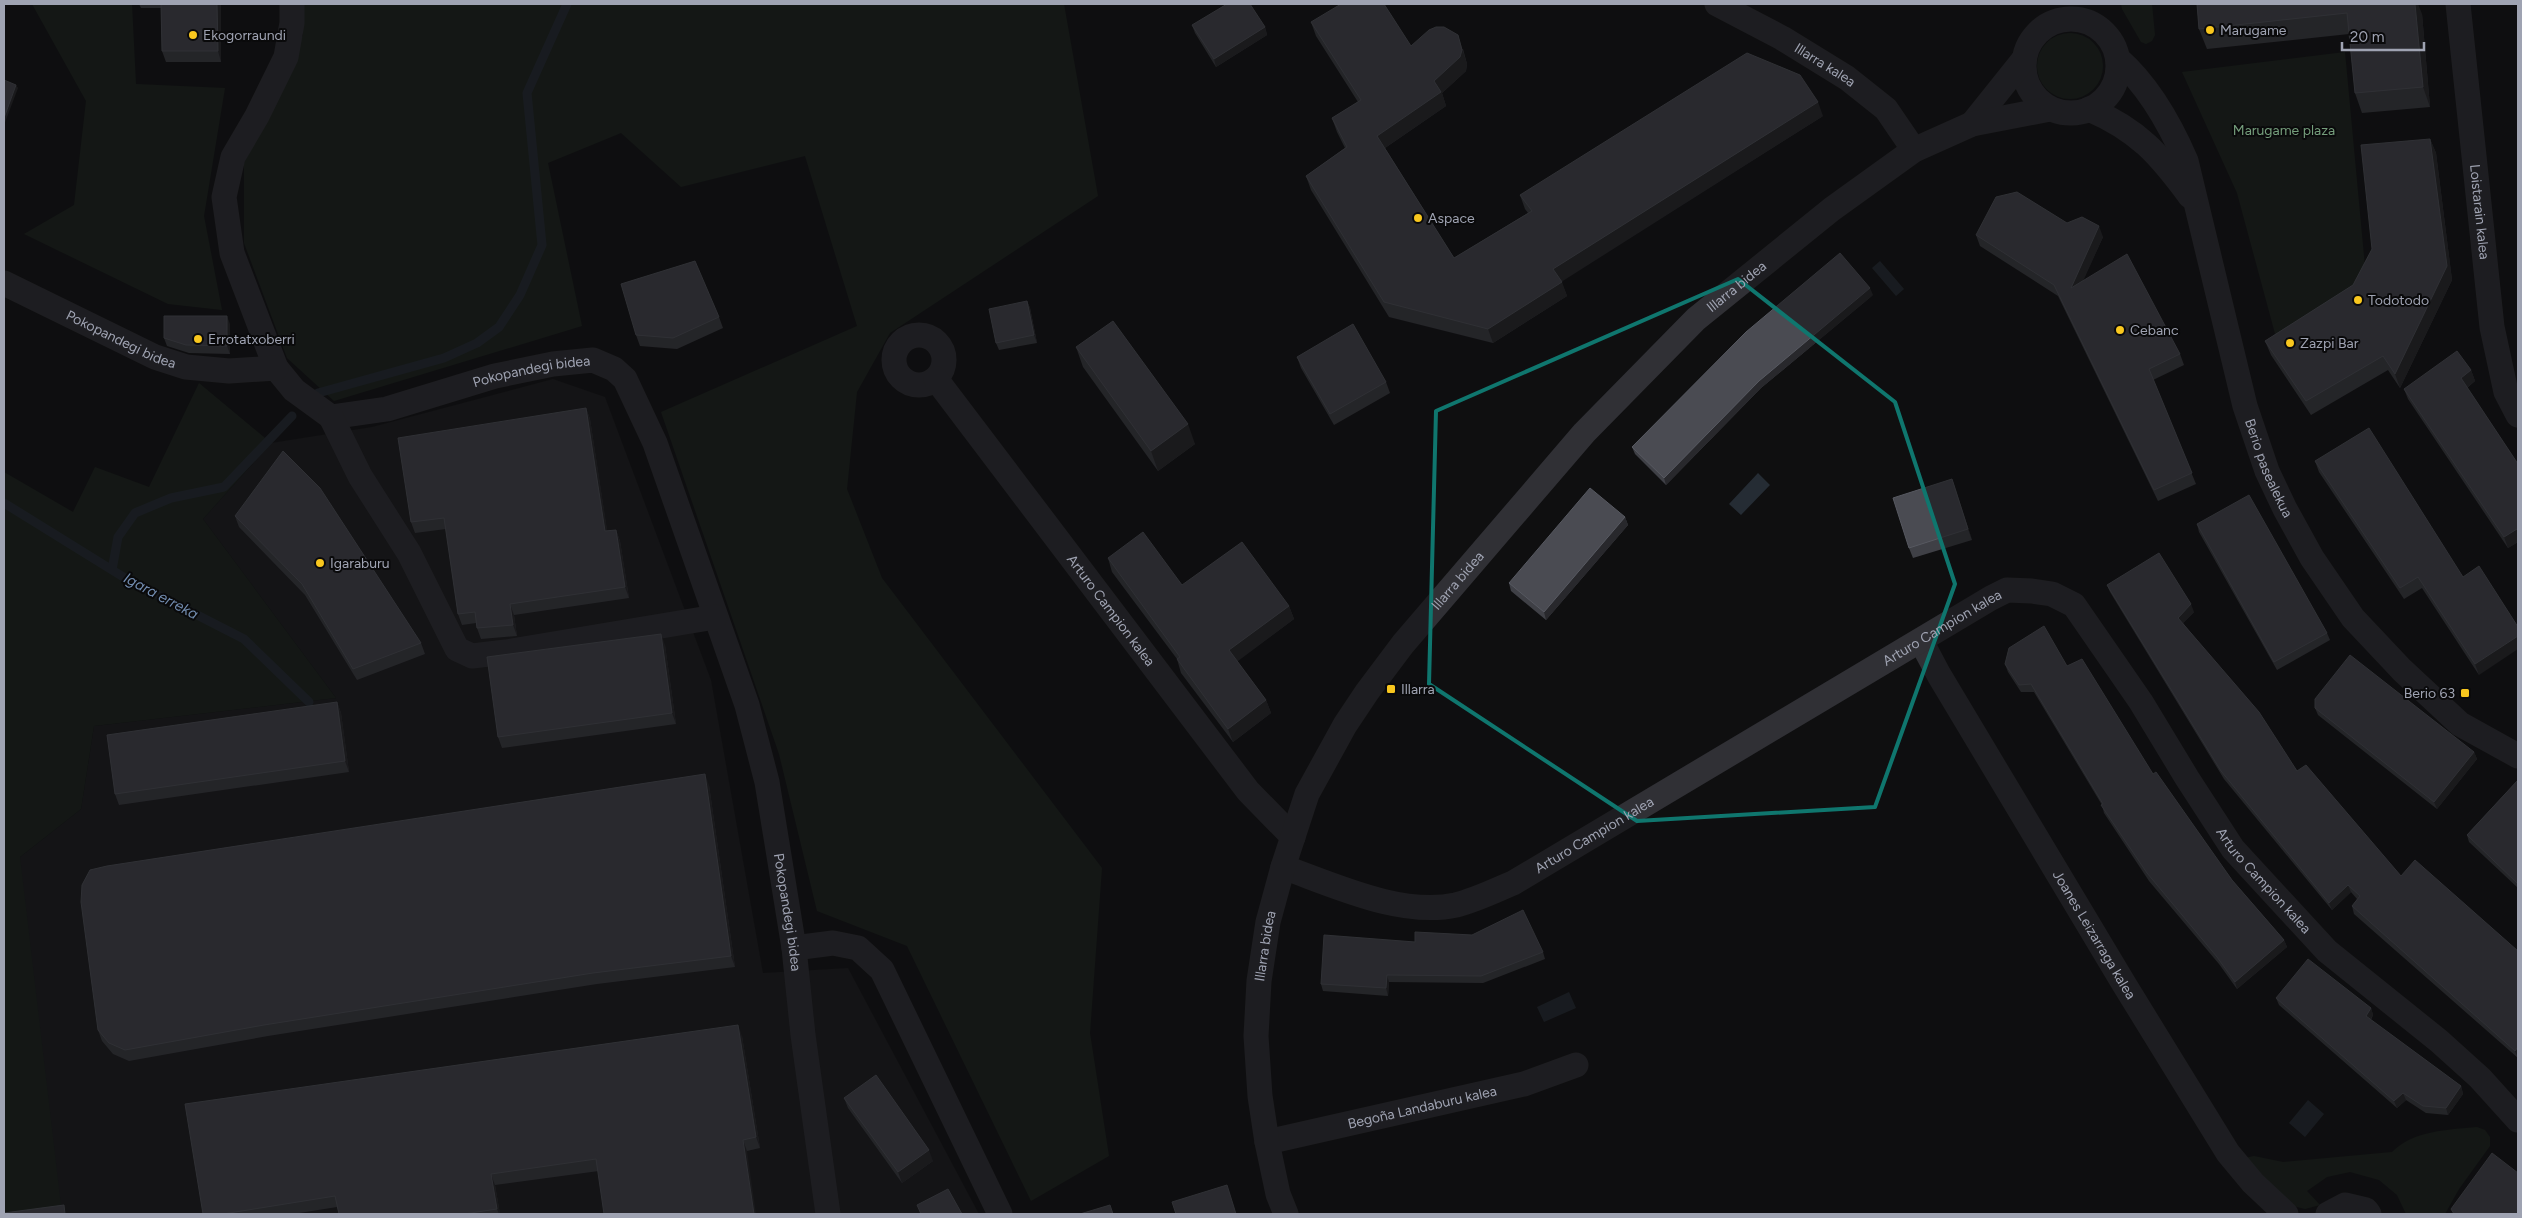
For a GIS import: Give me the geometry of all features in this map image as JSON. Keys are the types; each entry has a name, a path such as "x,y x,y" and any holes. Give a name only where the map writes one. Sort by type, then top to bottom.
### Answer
{"street":[{"path":"292,4 292,23 286,57 257,116 232,157 224,197 232,253 276,368 294,390 331,417 360,476 409,554 458,649 472,656 506,652 715,617"},
{"name":"Illarra kalea","path":"1717,4 1782,38 1847,78 1886,109 1914,150"},
{"path":"2035,35 2043,4"},
{"name":"Loistarain kalea","path":"2458,4 2492,327 2506,392 2518,415"},
{"path":"2092,5 2103,32 2112,44 2118,59 2117,74 2112,89 2102,101 2089,109 2077,113 2063,113 2050,109 2038,101 2029,89 2024,74 2024,59 2028,46 2035,35 2047,25 2061,20 2076,19 2090,23 2103,32"},
{"name":"Illarra bidea","path":"1972,124 2024,59"},
{"name":"Berio pasealekua","path":"2118,59 2131,71 2170,126 2186,161 2245,406 2267,470 2281,501 2312,558 2353,618 2402,670 2460,724 2518,756"},
{"name":"Illarra bidea","path":"1286,1214 1278,1194 1267,1142 1260,1096 1256,1036 1259,981 1268,922 1283,867 1307,794 1325,758 1367,692 1409,637 1584,433 1696,319 1832,209 1914,150 1972,124 2050,109"},
{"name":"Berio pasealekua","path":"2089,109 2119,122 2145,143 2171,169 2195,203"},
{"name":"Pokopandegi bidea","path":"4,283 155,357 186,367 229,371 276,368"},
{"name":"Pokopandegi bidea","path":"331,417 387,409 495,376 553,364 593,360 614,369 625,379 655,442 747,705 767,782 794,948 803,1035 828,1214"},
{"name":"Arturo Campion kalea","path":"936,379 1248,791 1293,837"},
{"name":"Arturo Campion kalea","path":"1283,867 1390,903 1424,907 1454,905 1485,895 1513,883 1790,716 2007,590 2052,594 2074,605 2141,702 2233,849 2327,951 2439,1041 2480,1078 2518,1120"},
{"name":"Joanes Leizarraga kalea","path":"1921,641 1939,675 2124,984 2228,1153 2254,1183 2286,1214"},
{"name":"Berio pasealekua","path":"2426,691 2447,697 2518,738"},
{"path":"794,948 833,943 858,948 882,970 1000,1214"},
{"name":"Begoña Landaburu kalea","path":"1267,1142 1524,1084 1576,1065"},
{"path":"2328,1214 2345,1205 2366,1210 2369,1214"}],"highlighted area":[{"path":"1738,279 1895,402 1955,584 1875,807 1637,821 1429,684 1436,411"}],"shaded area":[{"path":"1880,261 1904,289 1896,296 1872,268"},
{"path":"553,379 605,397 711,680 763,973 848,968 979,1214 23,1214 20,857 81,809 94,726 336,698 203,519 271,443 372,427"},
{"path":"1758,473 1770,485 1741,515 1729,504"},
{"path":"1569,992 1576,1008 1544,1022 1537,1007"},
{"path":"2308,1100 2324,1114 2305,1137 2289,1123"}],"green space":[{"path":"32,4 132,4 136,84 225,88 204,216 222,310 168,304 24,234 74,205 86,101"},
{"path":"302,4 1064,4 1098,196 890,333 857,392 847,489 882,578 1102,868 1090,1033 1109,1156 1031,1201 907,946 817,911 779,754 661,412 857,326 805,156 681,187 621,133 548,163 582,326 334,401 287,358 244,243 244,163 303,35"},
{"path":"2121,4 2152,4 2155,35 2152,41 2146,44 2141,42"},
{"path":"2070,33 2083,35 2098,48 2101,53 2103,66 2101,79 2088,94 2083,97 2070,99 2057,97 2042,84 2039,79 2037,66 2039,53 2052,38 2057,35"},
{"name":"Marugame plaza","path":"2345,52 2365,267 2338,306 2277,341 2237,193 2182,72"},
{"path":"199,383 271,443 203,519 336,698 94,726 81,809 20,857 61,1206 23,1214 4,1214 4,472 73,512 95,467 149,487"},
{"path":"2477,1127 2485,1130 2490,1137 2490,1146 2459,1189 2445,1214 2406,1214 2397,1195 2379,1180 2350,1172 2327,1177 2307,1191 2320,1205 2305,1209 2293,1206 2245,1158 2254,1156 2283,1162 2392,1152 2410,1139 2421,1135 2443,1130"}],"building":[{"name":"Ekogorraundi","path":"161,4 217,4 218,51 162,51"},
{"path":"1227,4 1250,4 1265,27 1214,59 1192,25"},
{"path":"1341,4 1384,4 1411,46 1429,30 1436,27 1444,27 1458,35 1462,50 1460,57 1434,81 1441,92 1377,136 1454,258 1532,211 1520,195 1747,53 1800,75 1818,102 1553,269 1562,282 1488,329 1384,302 1306,176 1347,147 1332,118 1361,100 1311,22"},
{"path":"2197,4 2415,4 2423,87 2355,93 2347,13 2199,29"},
{"path":"4,80 16,85 4,118"},
{"path":"2430,139 2447,266 2395,374 2383,356 2306,401 2265,341 2353,285 2372,249 2361,145"},
{"name":"Cebanc","path":"2017,192 2067,223 2082,217 2099,226 2071,288 2127,254 2180,354 2149,369 2192,473 2154,490 2054,285 1976,235 1996,197"},
{"path":"1840,253 1870,288 1759,381 1664,478 1632,447 1746,332"},
{"path":"695,261 719,317 673,338 636,335 621,284"},
{"path":"1027,301 1034,335 996,343 989,309"},
{"name":"Errotatxoberri","path":"164,316 227,316 227,346 186,345 164,338"},
{"path":"1113,321 1188,424 1151,451 1076,347"},
{"path":"1353,324 1386,382 1330,414 1297,357"},
{"path":"2457,351 2471,370 2461,378 2518,464 2518,531 2517,529 2504,537 2404,389"},
{"path":"586,408 605,531 616,530 625,587 510,604 513,625 477,628 475,612 458,614 444,518 411,522 398,438"},
{"path":"2369,428 2463,577 2479,566 2518,627 2518,636 2475,664 2418,577 2400,588 2315,461"},
{"name":"Igaraburu","path":"283,451 320,488 421,643 353,669 302,584 235,516"},
{"path":"1952,479 1968,529 1909,548 1893,498"},
{"path":"1590,488 1625,517 1544,612 1509,583"},
{"path":"2249,495 2327,633 2274,662 2197,524"},
{"path":"1143,532 1182,585 1242,542 1289,606 1229,650 1266,700 1228,729 1177,659 1180,657 1108,558"},
{"path":"2159,553 2191,604 2178,618 2259,712 2297,771 2306,765 2401,876 2415,860 2518,951 2518,1047 2515,1051 2352,906 2360,896 2348,885 2329,903 2221,771 2107,585"},
{"path":"2044,626 2067,666 2082,659 2153,774 2156,772 2232,880 2284,940 2235,982 2217,957 2147,873 2101,805 2103,804 2031,684 2019,685 2005,664 2009,648"},
{"path":"661,634 672,713 498,737 487,657"},
{"path":"2350,655 2474,752 2434,802 2315,708 2315,699"},
{"path":"337,702 345,761 115,794 107,735"},
{"path":"705,774 731,956 593,973 264,1025 125,1050 109,1043 98,1030 81,902 82,885 90,870"},
{"path":"2518,780 2518,884 2467,835"},
{"path":"1523,910 1543,952 1481,976 1387,975 1386,988 1321,984 1324,935 1415,942 1415,932 1472,935"},
{"path":"2308,959 2371,1008 2366,1016 2461,1086 2446,1108 2423,1106 2403,1093 2394,1101 2276,998"},
{"path":"738,1025 756,1137 743,1140 754,1214 604,1214 596,1159 491,1174 497,1209 464,1214 339,1214 335,1196 223,1214 203,1214 185,1104"},
{"path":"876,1075 929,1150 898,1172 844,1098"},
{"path":"2492,1153 2518,1173 2518,1214 2454,1214 2451,1209"},
{"path":"1227,1185 1236,1214 1176,1214 1172,1202"},
{"path":"948,1189 962,1214 921,1214 917,1205"},
{"path":"64,1205 65,1214 4,1214 4,1213"},
{"path":"1110,1205 1113,1214 1080,1214"}],"waterway":[{"path":"318,393 444,358 477,343 499,327 520,295 542,245 527,93 567,4"},
{"path":"112,570 118,537 135,513 171,498 224,487 292,416"},
{"name":"Igara erreka","path":"4,503 125,578 244,639 309,702"}],"place":[{"name":"Marugame","path":"2210,30"},
{"name":"Ekogorraundi","path":"193,35"},
{"name":"Aspace","path":"1418,218"},
{"name":"Todotodo","path":"2358,300"},
{"name":"Cebanc","path":"2120,330"},
{"name":"Errotatxoberri","path":"198,339"},
{"name":"Zazpi Bar","path":"2290,343"},
{"name":"Igaraburu","path":"320,563"},
{"name":"Illarra","path":"1391,689"},
{"name":"Berio 63","path":"2465,693"}]}
